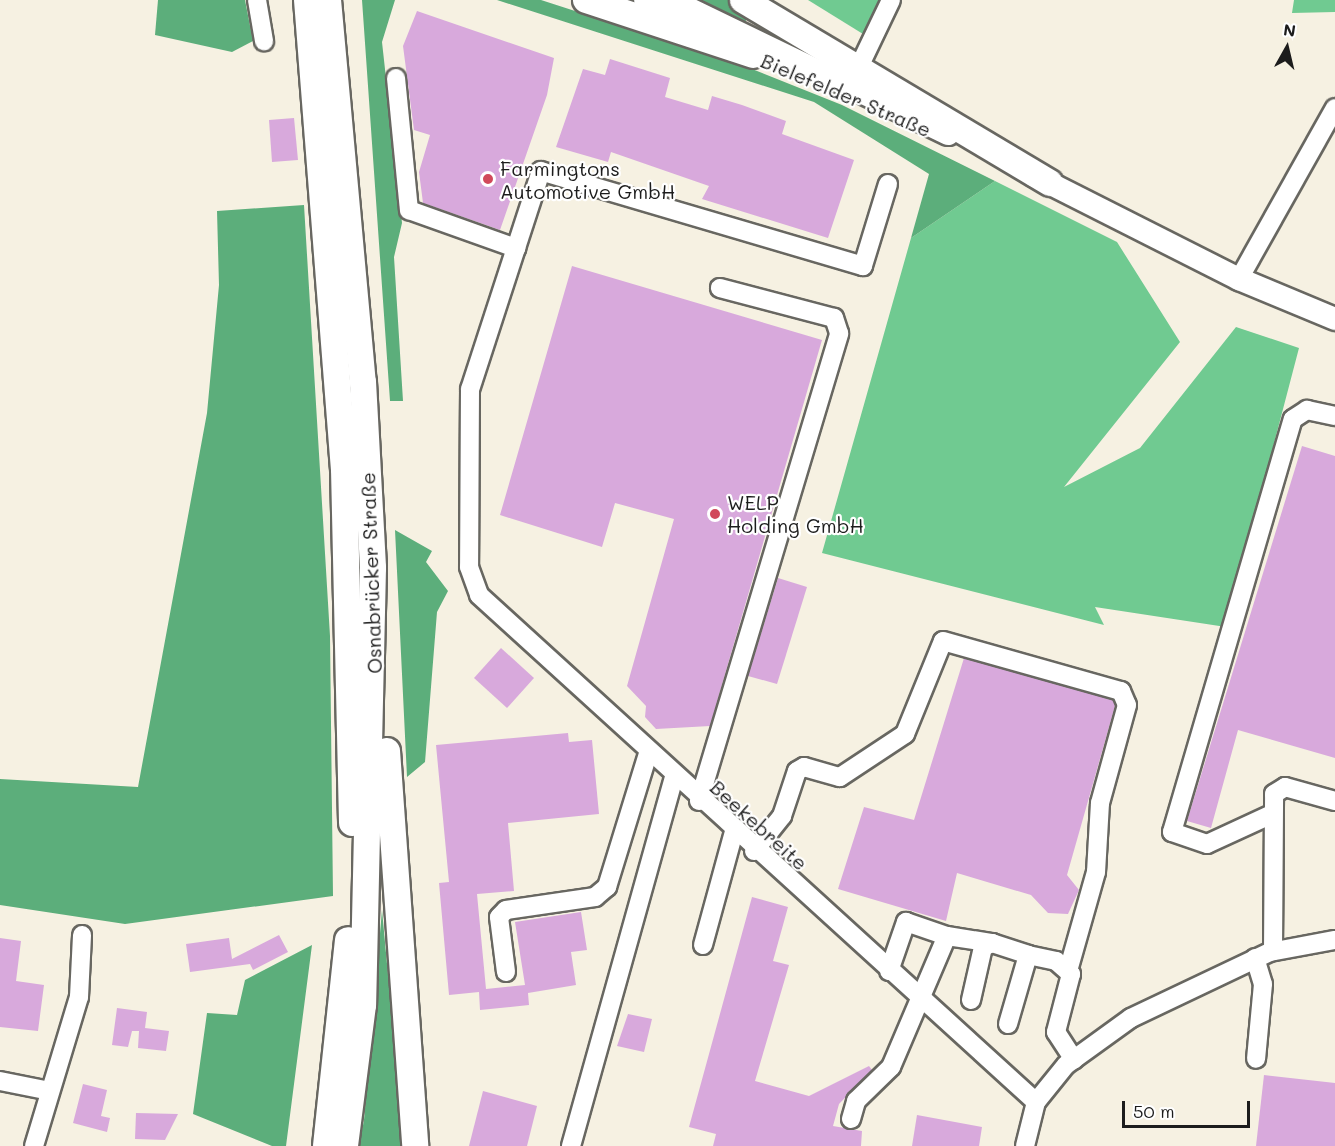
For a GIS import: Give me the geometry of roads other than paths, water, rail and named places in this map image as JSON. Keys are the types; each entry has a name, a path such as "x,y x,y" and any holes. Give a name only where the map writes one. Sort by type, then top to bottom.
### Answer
{"highway":[{"path":"290,0 314,63"},
{"name":"Osnabrücker Straße","path":"307,0 314,63 344,469 353,737 352,887 326,1146"},
{"name":"Osnabrücker Straße","path":"328,0 338,86 373,568 363,1005 345,1146"},
{"path":"338,86 348,47 344,0"},
{"path":"586,0 753,55"},
{"path":"743,0 1050,183"},
{"path":"373,568 415,1146"}],"main road":[{"name":"Bielefelder Straße","path":"645,0 753,55 1050,183"},
{"name":"Bielefelder Straße","path":"671,0 1050,183 1239,279 1335,319"}],"street":[{"path":"257,0 264,41"},
{"path":"858,69 891,0"},
{"path":"396,78 409,210 516,248 541,171 863,266 888,184"},
{"path":"1239,279 1335,108"},
{"name":"Beekebreite","path":"516,248 470,389 469,567 479,595 699,801 1036,1102"},
{"path":"699,801 839,333 834,318 720,288"},
{"path":"1270,815 1208,844 1172,832 1293,419 1307,410 1335,416"},
{"path":"754,851 782,816 796,771 804,767 840,777 905,734 943,641 1121,691 1127,705 1100,803 1096,872 1068,971 1056,1032 1074,1060"},
{"path":"506,972 499,917 506,910 595,897 607,887 648,754"},
{"path":"571,1146 674,778"},
{"path":"1273,951 1270,815 1274,794 1285,787 1335,801"},
{"path":"703,945 734,832"},
{"path":"889,971 906,922 947,936 992,943 1056,962 1068,971"},
{"path":"34,1146 79,997 82,935"},
{"path":"850,1119 856,1101 891,1067 947,936"},
{"path":"1026,1146 1036,1102 1074,1060 1131,1018 1273,951 1335,940"},
{"path":"971,1000 983,947 992,943"},
{"path":"1008,1024 1028,955"},
{"path":"1255,958 1263,984 1256,1059"},
{"path":"0,1082 50,1091"}],"place":[{"name":"Farmingtons Automotive GmbH","path":"488,179"},
{"name":"WELP Holding GmbH","path":"715,514"}]}
